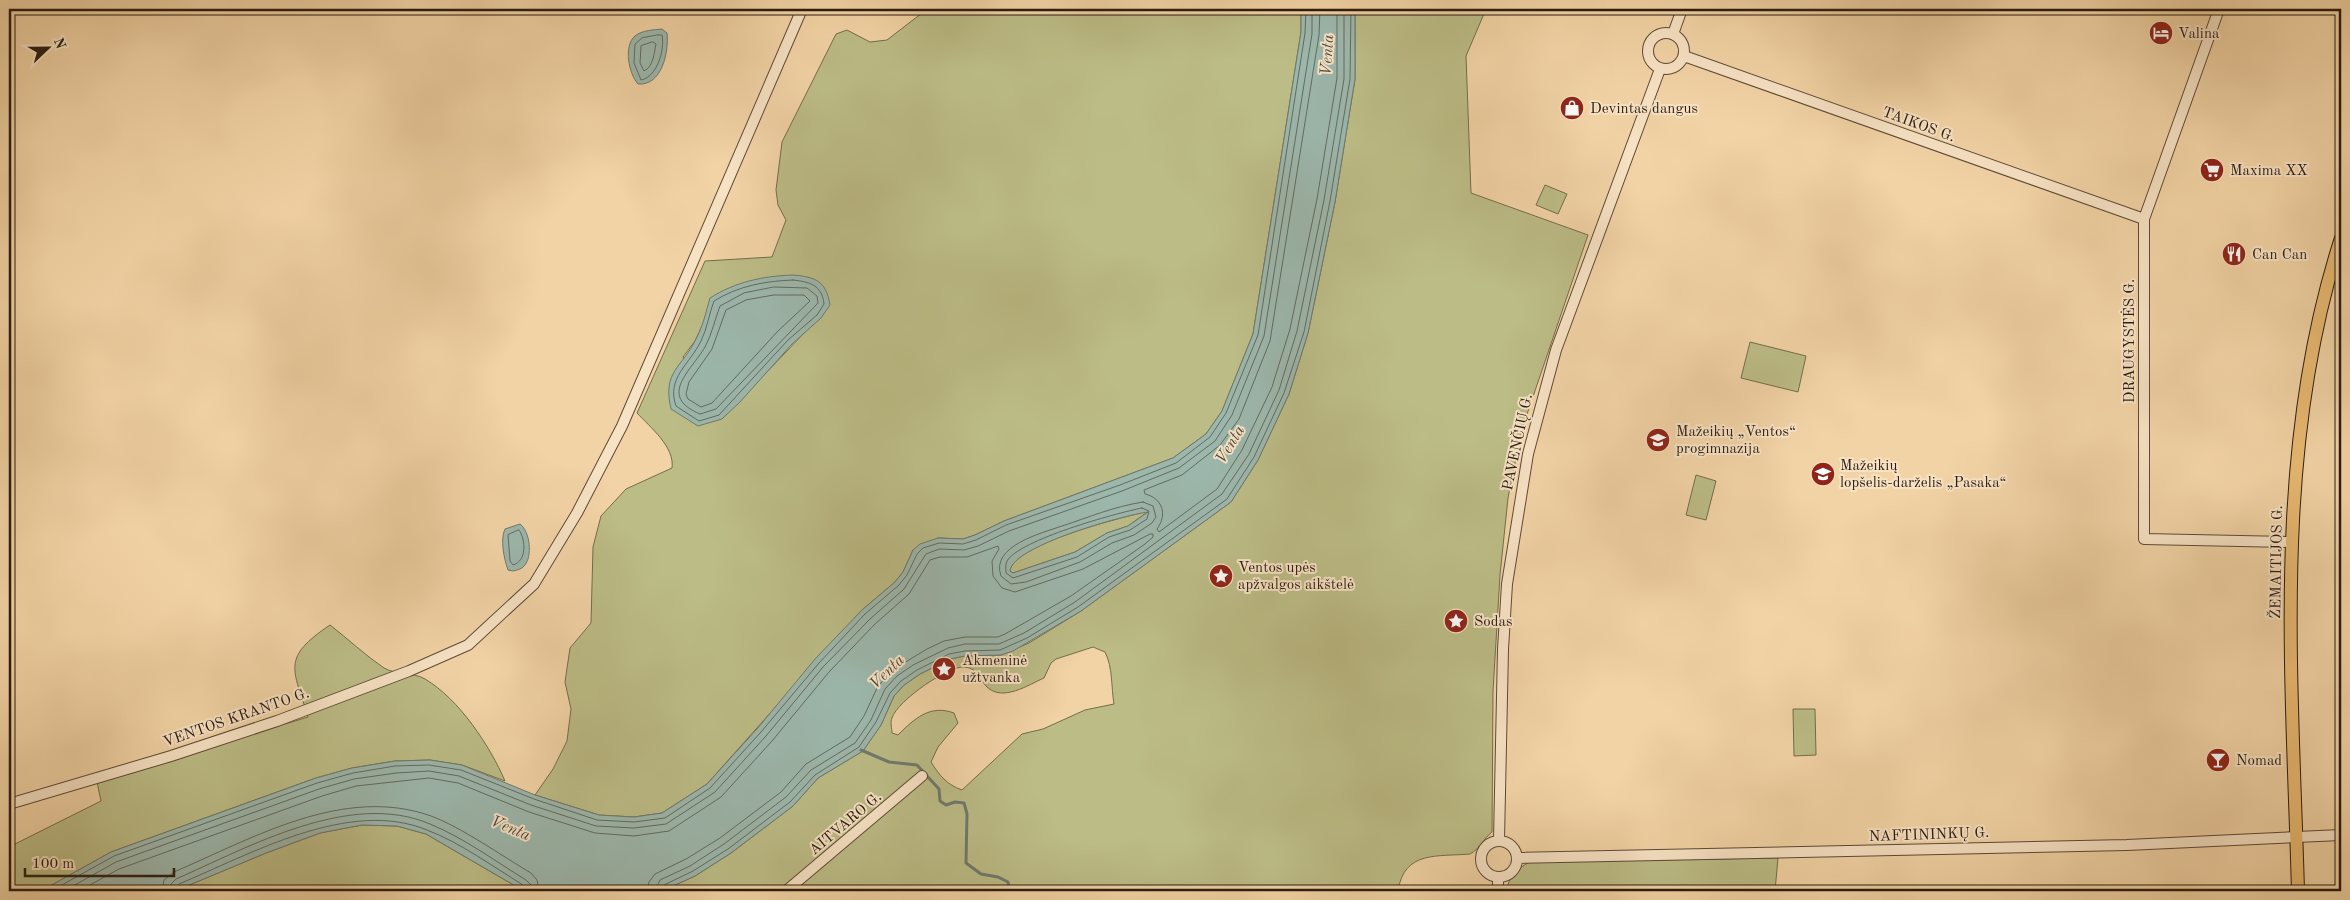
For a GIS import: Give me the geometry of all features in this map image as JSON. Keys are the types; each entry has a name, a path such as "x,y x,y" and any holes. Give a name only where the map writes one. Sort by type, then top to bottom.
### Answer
{"main road":[{"name":"ŽEMAITIJOS G.","path":"2298,891 2291,542 2294,481 2305,388 2321,312 2341,238"}],"street":[{"name":"VENTOS KRANTO G.","path":"9,804 172,756 277,721 409,671 468,645 534,584 577,514 622,426 802,9"},
{"path":"1673,34 1682,9"},
{"name":"DRAUGYSTĖS G.","path":"2219,9 2144,219 2144,539 2291,542"},
{"path":"1662,33 1673,34 1682,41 1684,56 1675,68 1660,69 1649,58 1650,43 1662,33"},
{"name":"TAIKOS G.","path":"1684,56 2144,219"},
{"name":"PAVENČIŲ G.","path":"1499,840 1503,649 1507,584 1528,454 1556,350 1660,69"},
{"name":"AITVARO G.","path":"786,891 922,776"},
{"name":"NAFTININKŲ G.","path":"1518,858 2126,845 2341,835"},
{"path":"1499,840 1514,848 1518,858 1514,870 1498,877 1488,873 1481,860 1484,848 1488,844 1499,840"},
{"path":"1498,877 1498,891"}],"green space":[{"path":"923,9 1301,9 1301,32 1253,334 1222,411 1206,434 1173,458 1004,521 975,535 963,539 938,538 913,550 903,572 895,582 862,610 707,784 662,813 634,817 599,815 535,795 553,769 567,741 571,709 565,682 570,648 591,623 593,547 601,516 626,489 672,468 672,460 666,445 637,413 705,261 772,257 786,220 778,205 776,190 782,142 836,34 847,30 870,42 887,40 922,13","holes":["702,326 806,331 722,419 683,357 695,341"]},
{"path":"1355,9 1486,9 1466,56 1471,193 1588,235 1522,429 1508,498 1500,575 1493,691 1492,832 1470,854 1435,856 1415,862 1407,868 1398,891 662,891 695,876 731,853 793,806 818,778 863,751 881,725 894,696 904,685 920,674 950,659 965,656 1001,655 1029,643 1081,611 1231,502 1258,460 1289,394 1308,333 1335,202 1355,79","holes":["1093,647 1105,652 1111,671 1114,704 1085,710 1043,729 1022,734 962,790 944,779 931,762 938,747 958,723 954,713 937,710 930,712 916,719 898,735 892,733 892,718 903,703 924,685 957,668 970,668 993,691 1008,693 1044,678 1051,663 1056,659"]},
{"path":"1545,185 1567,194 1558,214 1536,205"},
{"path":"1750,342 1806,356 1798,392 1741,378"},
{"path":"1696,475 1716,481 1706,520 1686,515"},
{"path":"1149,511 1128,526 1107,533 1075,552 1013,573 1010,571 1016,561 1029,551 1048,542 1071,533"},
{"path":"330,625 384,668 425,679 450,698 482,739 505,781 462,765 430,760 395,761 352,768 316,778 111,852 41,891 9,891 9,847 101,801 97,782 308,717 295,675 295,665 304,646"},
{"path":"1793,709 1815,709 1816,755 1794,756"},
{"path":"362,825 397,826 426,834 524,891 175,891 320,833"},
{"path":"1778,858 1775,891 1507,891 1509,882 1514,874 1530,862"}],"water":[{"name":"Venta","path":"1301,9 1355,9 1355,79 1335,202 1308,333 1289,394 1258,460 1231,502 1081,611 1013,651 1001,655 965,656 950,659 920,674 904,685 894,696 881,725 863,751 818,778 793,806 731,853 695,876 662,891 524,891 426,834 397,826 362,825 320,833 175,891 41,891 111,852 316,778 352,768 395,761 430,760 462,765 535,795 599,815 634,817 662,813 707,784 757,729 815,659 862,610 895,582 903,572 913,550 920,544 938,538 963,539 975,535 1004,521 1173,458 1206,434 1222,411 1253,334 1301,32","holes":["1148,512 1128,526 1107,533 1075,552 1013,573 1010,571 1016,561 1048,542 1094,525"]},
{"path":"662,29 667,33 667,49 662,66 653,80 638,84 630,67 628,53 631,41 641,33"},
{"path":"793,275 814,279 823,285 830,305 821,318 792,344 740,402 722,419 698,426 671,409 669,386 671,378 691,349 704,319 710,298 739,284 771,277"},
{"path":"520,524 528,538 529,557 522,568 513,571 508,570 503,549 505,529"}],"waterway":[{"path":"861,750 889,762 917,765 939,789 940,801 946,805 955,802 964,803 967,814 966,863 981,874 998,877 1008,882 1010,891"}],"place":[{"name":"Valina","path":"2161,33"},
{"name":"Devintas dangus","path":"1572,108"},
{"name":"Maxima XX","path":"2212,170"},
{"name":"Can Can","path":"2234,254"},
{"name":"Mažeikių „Ventos“ progimnazija","path":"1658,440"},
{"name":"Mažeikių lopšelis-darželis „Pasaka“","path":"1823,474"},
{"name":"Ventos upės apžvalgos aikštelė","path":"1221,576"},
{"name":"Sodas","path":"1456,621"},
{"name":"Akmeninė užtvanka","path":"944,669"},
{"name":"Nomad","path":"2218,760"}]}
